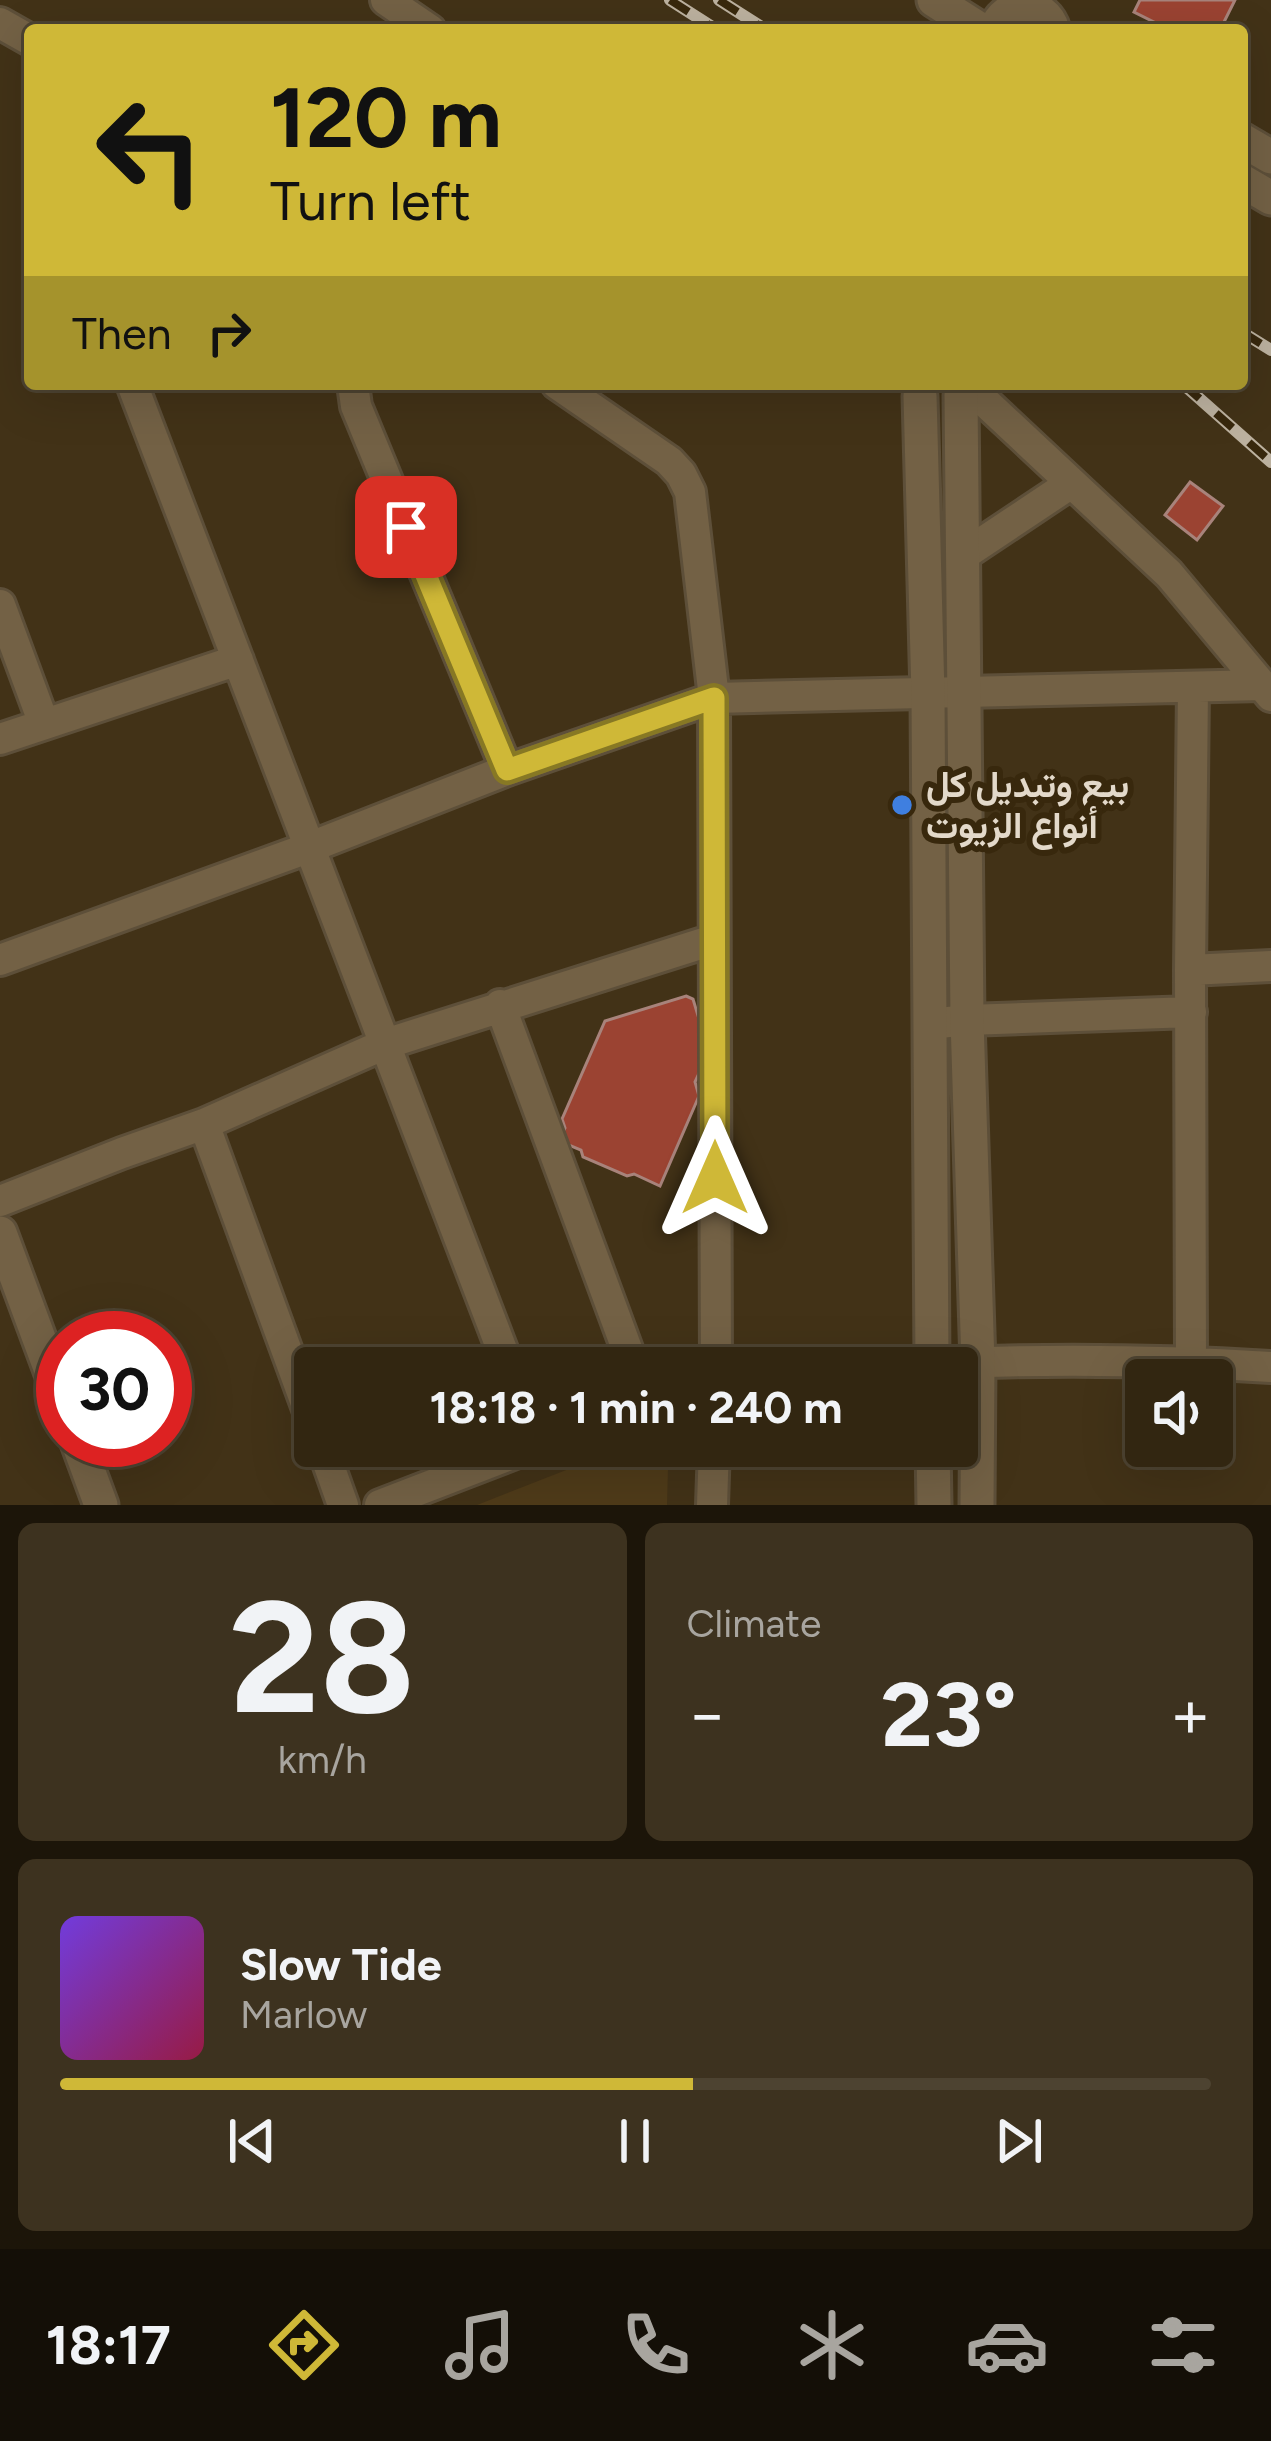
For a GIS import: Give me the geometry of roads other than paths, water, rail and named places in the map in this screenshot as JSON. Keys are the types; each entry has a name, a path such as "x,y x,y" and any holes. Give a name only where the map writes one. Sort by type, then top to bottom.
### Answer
{"street":[{"path":"386,0 421,24"},
{"path":"913,0 934,24"},
{"path":"934,0 972,24"},
{"path":"1001,12 1018,3 1037,5 1053,24"},
{"path":"134,390 500,1347"},
{"path":"354,390 356,406 507,770"},
{"path":"566,390 669,461 690,492 714,698 716,1347"},
{"path":"916,390 928,402 945,404 962,390"},
{"path":"916,390 928,694 932,1347"},
{"path":"965,390 962,694 977,1347"},
{"path":"967,390 1168,574 1267,691"},
{"path":"962,556 1070,484"},
{"path":"0,605 44,724"},
{"path":"0,740 238,660"},
{"path":"0,960 507,770 714,698 1192,688 1267,691"},
{"path":"1191,1359 1192,688"},
{"path":"0,1201 203,1124 385,1044 713,940"},
{"path":"1190,970 1271,966"},
{"path":"500,1005 626,1347"},
{"path":"930,1024 1191,1012"},
{"path":"203,1124 294,1371"},
{"path":"0,1233 36,1330"},
{"path":"978,1363 1125,1362"},
{"path":"1233,1365 1271,1367"},
{"path":"87,1467 101,1505"},
{"path":"329,1467 343,1505"},
{"path":"380,1505 479,1467"},
{"path":"712,1505 713,1467"},
{"path":"933,1467 934,1505"},
{"path":"977,1467 977,1505"}],"railway":[{"path":"670,0 708,24"},
{"path":"719,0 757,24"},
{"path":"1248,336 1271,350"},
{"path":"1190,390 1271,462"}],"place":[{"name":"بيع وتبديل كل أنواع الزيوت","path":"902,805"}]}
